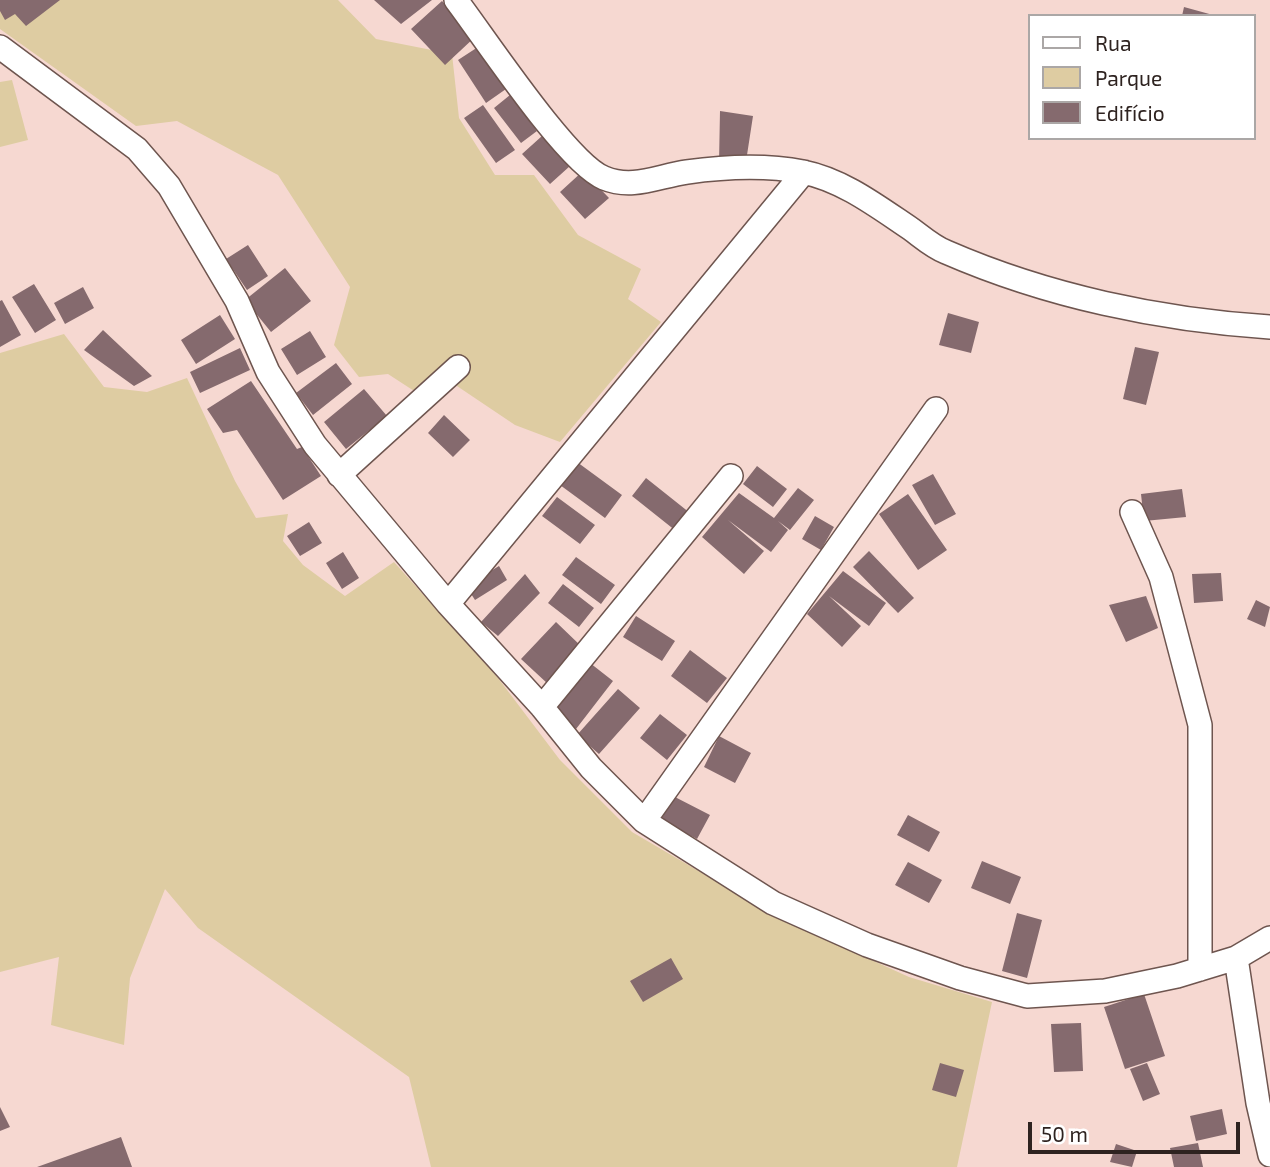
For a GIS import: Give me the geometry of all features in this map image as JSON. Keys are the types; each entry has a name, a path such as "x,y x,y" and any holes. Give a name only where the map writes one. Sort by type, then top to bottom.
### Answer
{"street":[{"path":"456,0 576,158 603,178 630,185 687,172 748,169 804,172 850,190 943,251 1027,281 1115,306 1222,324 1270,327"},
{"path":"0,47 137,149 170,186 237,301 268,372 315,445 448,604 542,707 591,768 644,821 773,902 867,945 960,978 1027,996 1105,991 1200,969 1236,958 1270,938"},
{"path":"448,604 804,172"},
{"path":"339,475 457,367"},
{"path":"644,821 936,409"},
{"path":"542,707 731,476"},
{"path":"1132,512 1161,577 1200,725 1200,969"},
{"path":"1236,958 1258,1103 1270,1155"}],"green space":[{"path":"0,0 338,0 376,39 452,54 459,118 495,175 534,175 578,235 641,269 628,299 661,322 560,442 515,425 451,382 428,400 388,374 359,377 334,345 350,287 278,175 177,121 136,126 0,29"},
{"path":"12,80 28,140 0,147 0,82"},
{"path":"64,334 104,387 147,392 187,378 235,481 256,518 288,514 283,541 303,565 345,596 394,562 498,678 560,760 632,832 777,917 909,977 992,1002 957,1167 431,1167 409,1077 198,928 165,889 130,978 124,1045 51,1025 59,957 0,972 0,353"}],"building":[{"path":"0,0 60,0 26,26 15,14 5,20 0,11"},
{"path":"374,0 432,0 401,24"},
{"path":"442,1 475,37 445,65 411,29"},
{"path":"1184,7 1209,14 1182,14"},
{"path":"478,47 506,89 486,103 458,60"},
{"path":"510,95 537,131 521,143 494,108"},
{"path":"483,105 515,150 496,163 464,118"},
{"path":"720,111 753,116 745,168 719,163"},
{"path":"542,136 570,166 550,184 522,154"},
{"path":"583,171 609,198 585,219 560,192"},
{"path":"248,245 268,276 247,290 226,259"},
{"path":"285,268 311,301 271,332 245,300"},
{"path":"34,284 56,320 35,333 12,297"},
{"path":"83,287 94,308 65,324 54,303"},
{"path":"2,300 21,335 0,347 0,301"},
{"path":"948,313 979,322 971,353 939,345"},
{"path":"220,315 235,339 196,364 181,340"},
{"path":"103,330 152,376 134,386 84,350"},
{"path":"310,331 326,357 297,375 281,349"},
{"path":"1135,347 1159,352 1146,405 1123,399"},
{"path":"240,348 250,370 200,393 190,372"},
{"path":"336,363 352,384 313,415 296,393"},
{"path":"251,381 297,449 302,447 321,476 283,500 237,430 223,433 207,409"},
{"path":"364,389 387,416 346,449 324,422"},
{"path":"444,415 470,440 453,457 428,433"},
{"path":"577,462 622,495 605,518 560,485"},
{"path":"757,466 787,489 773,507 743,484"},
{"path":"933,474 956,514 935,525 912,485"},
{"path":"646,478 690,513 676,531 632,496"},
{"path":"798,488 814,500 790,530 778,521 788,530 771,552 728,520 764,551 744,574 702,537 739,493 774,518"},
{"path":"1182,489 1186,517 1144,521 1141,494"},
{"path":"908,494 947,550 918,570 879,514"},
{"path":"557,497 595,525 580,544 542,516"},
{"path":"815,516 834,527 821,550 802,539"},
{"path":"309,522 322,543 300,556 287,536"},
{"path":"869,551 914,598 898,613 853,567"},
{"path":"343,552 359,578 342,589 326,563"},
{"path":"576,557 615,585 601,604 562,575"},
{"path":"499,566 507,580 475,600 466,586"},
{"path":"843,571 886,603 869,626 829,596 861,626 842,647 807,614"},
{"path":"1221,573 1223,601 1194,603 1192,574"},
{"path":"525,574 540,593 498,636 481,622"},
{"path":"563,584 594,608 579,627 548,603"},
{"path":"1146,596 1158,628 1126,642 1109,605"},
{"path":"1256,600 1270,607 1265,627 1247,619"},
{"path":"636,616 675,641 662,661 623,637"},
{"path":"556,622 582,647 548,684 521,659"},
{"path":"690,650 727,678 707,703 671,676"},
{"path":"590,663 613,681 576,729 552,710"},
{"path":"618,689 640,708 599,754 577,735"},
{"path":"660,714 687,735 667,760 640,738"},
{"path":"719,736 751,753 735,783 704,767"},
{"path":"673,796 710,815 697,839 661,820"},
{"path":"908,815 940,832 929,852 897,835"},
{"path":"982,861 1021,877 1010,904 971,888"},
{"path":"908,862 942,880 929,903 895,885"},
{"path":"1017,913 1042,920 1027,978 1002,971"},
{"path":"671,958 683,979 643,1002 630,981"},
{"path":"1144,994 1165,1056 1125,1069 1104,1007"},
{"path":"1081,1023 1083,1071 1054,1072 1051,1024"},
{"path":"940,1063 964,1070 956,1097 932,1090"},
{"path":"1147,1063 1160,1094 1143,1101 1130,1069"},
{"path":"0,1107 10,1127 0,1131"},
{"path":"1222,1109 1227,1134 1196,1141 1190,1116"},
{"path":"121,1137 132,1167 37,1167"},
{"path":"1198,1143 1203,1167 1174,1167 1170,1148"},
{"path":"1116,1144 1137,1151 1132,1167 1110,1162"}]}
